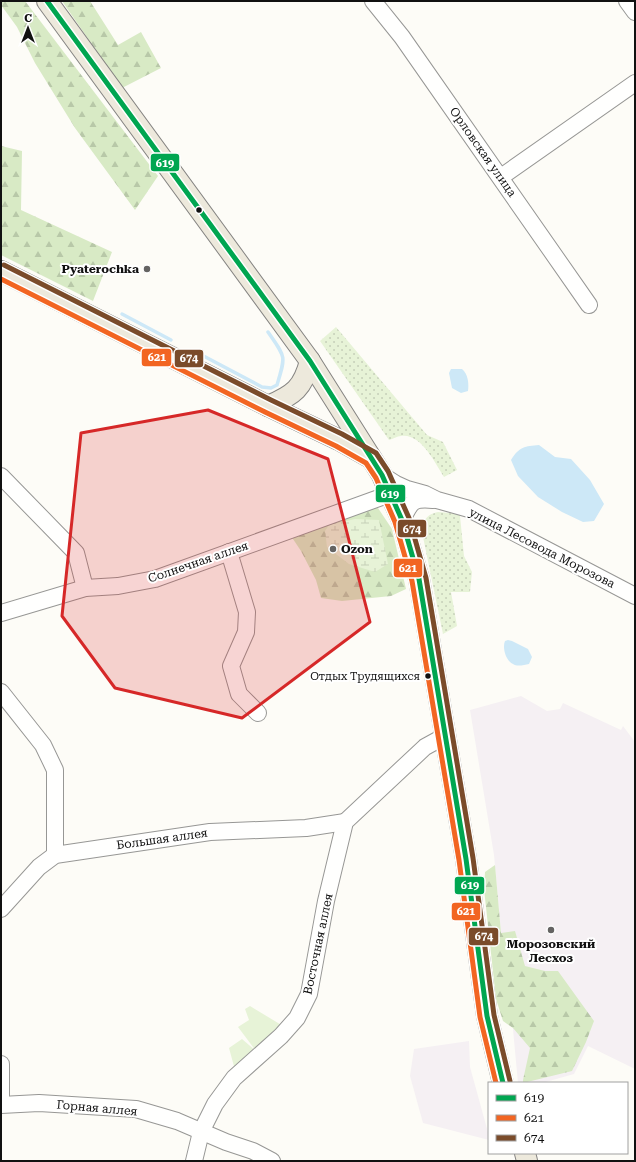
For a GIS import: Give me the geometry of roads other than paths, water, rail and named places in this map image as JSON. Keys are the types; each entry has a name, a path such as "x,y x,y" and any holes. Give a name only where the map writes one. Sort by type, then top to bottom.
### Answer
{"main road":[{"path":"47,1 310,361 382,475 402,520 419,579 466,859 487,1016 503,1082"},
{"path":"1,271 268,406 339,440 371,458"},
{"path":"268,406 286,399 297,389 306,377 310,361"}],"street":[{"name":"Орловская улица","path":"373,1 402,37 589,305"},
{"path":"627,1 635,12"},
{"path":"501,177 635,83"},
{"name":"улица Лесовода Морозова","path":"382,475 396,484 425,494 437,500 469,509 635,596"},
{"path":"1,476 76,553 85,588"},
{"name":"Солнечная аллея","path":"1,613 85,588 118,586 155,579 390,494"},
{"path":"402,520 410,504 421,498 437,500"},
{"path":"229,552 247,612 246,632 231,666 239,694 258,713"},
{"path":"1,692 43,745 55,770 55,855"},
{"path":"345,822 426,746 445,736"},
{"name":"Большая аллея","path":"1,909 39,867 55,855 210,832 306,828 345,822"},
{"name":"Восточная аллея","path":"194,1161 201,1132 215,1104 234,1078 281,1036 297,1018 309,994 326,901 345,822"},
{"name":"Горная аллея","path":"1,1064 1,1105 39,1103 136,1110 177,1121 201,1132 253,1151 272,1161"}],"water":[{"path":"451,369 462,369 466,373 468,379 468,391 461,393 452,388 449,373"},
{"path":"539,445 555,457 571,459 590,480 604,504 594,521 583,522 562,512 538,497 518,476 511,460 517,452 523,448"},
{"path":"508,640 528,649 532,657 529,664 521,666 515,665 508,660 505,654 504,644 505,641"}],"waterway":[{"path":"122,314 171,340"},
{"path":"196,352 262,387 271,388 277,385 282,368 283,357 268,332"}],"place":[{"name":"Pyaterochka","path":"147,269"},
{"name":"Ozon","path":"333,549"},
{"name":"Отдых Трудящихся","path":"428,676"},
{"name":"Морозовский Лесхоз","path":"551,930"}]}
